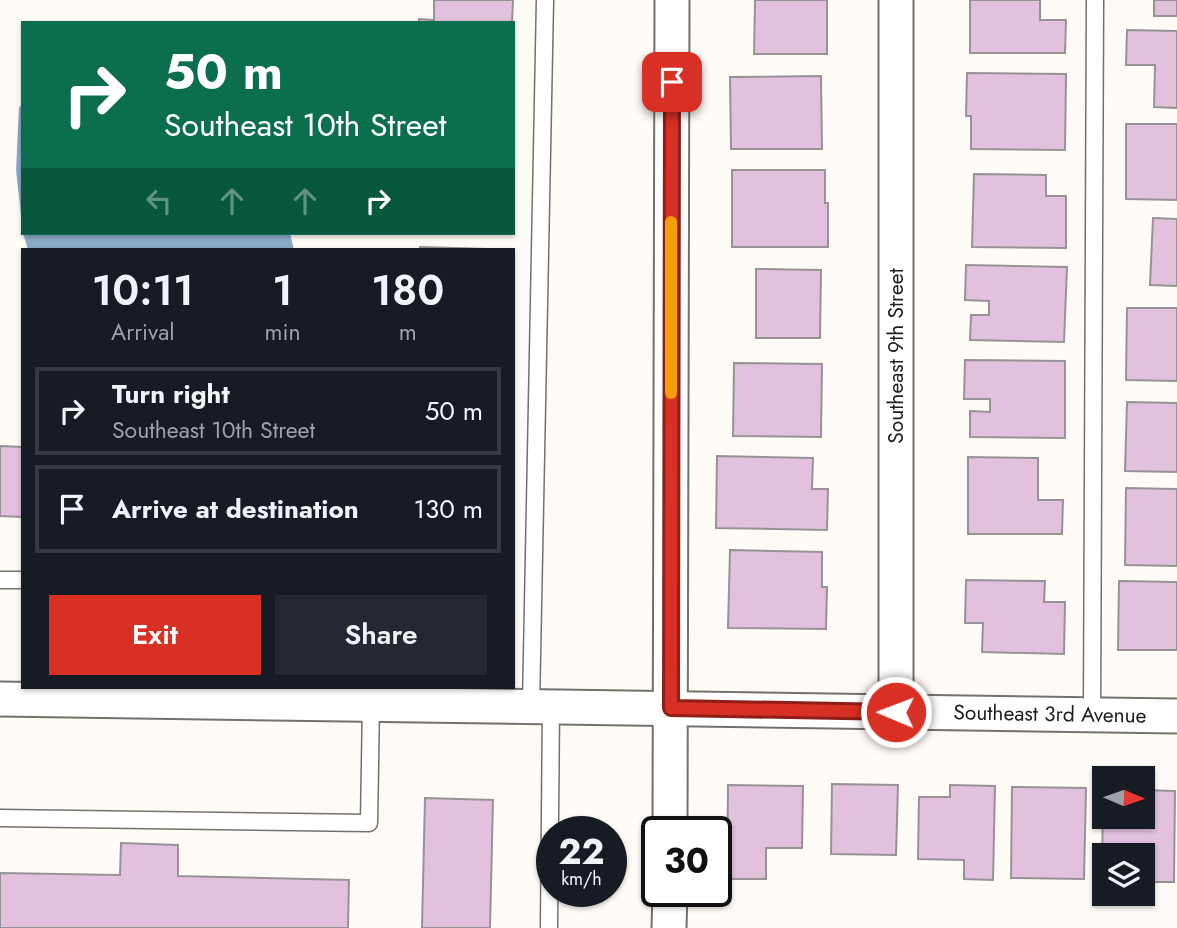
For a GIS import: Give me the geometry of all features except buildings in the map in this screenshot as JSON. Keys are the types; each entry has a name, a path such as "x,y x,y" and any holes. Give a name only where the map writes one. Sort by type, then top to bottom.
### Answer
{"street":[{"path":"670,816 672,0"},
{"name":"Southeast 9th Street","path":"896,0 896,712"},
{"name":"Southeast 3rd Avenue","path":"0,699 335,696 371,704 1177,716"},
{"path":"669,928 670,907"}],"lane":[{"path":"545,0 541,706 549,928"},
{"path":"1093,715 1095,0"},
{"path":"0,580 21,580"},
{"path":"0,818 369,823 371,704"}],"water":[{"path":"21,106 21,214 16,170"},
{"path":"24,235 290,235 294,248 27,248"}],"slow traffic":[{"path":"671,222 671,393"}],"route":[{"path":"672,82 671,708 896,712"}]}
